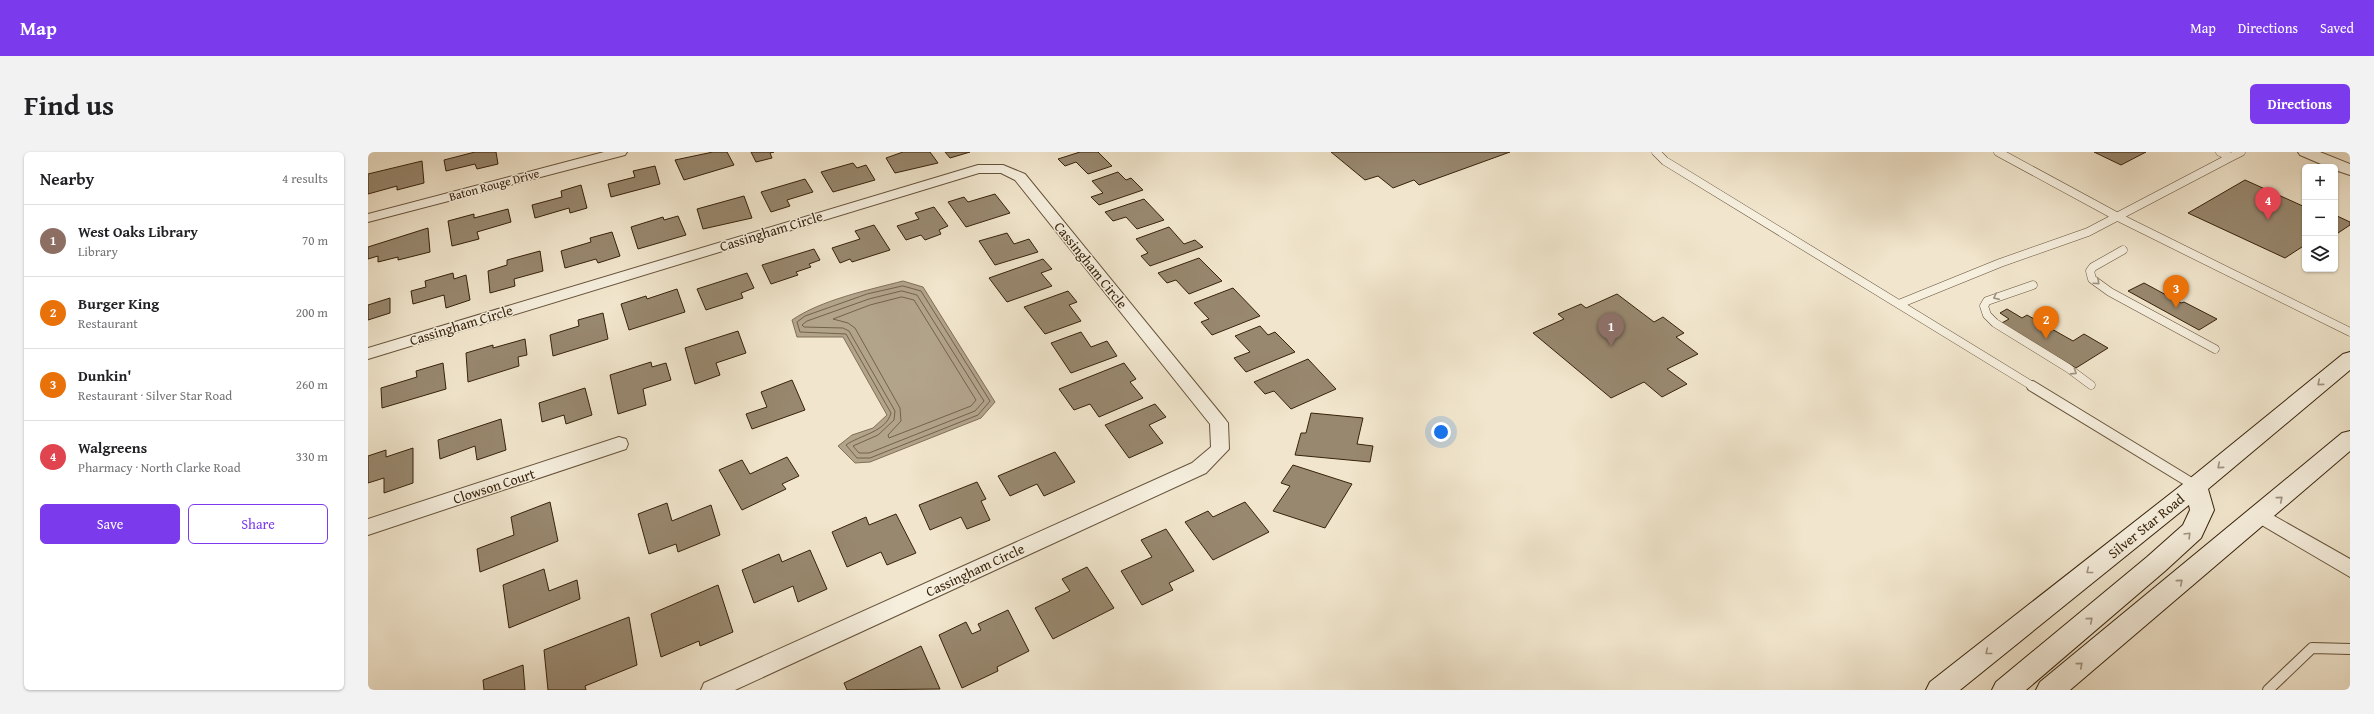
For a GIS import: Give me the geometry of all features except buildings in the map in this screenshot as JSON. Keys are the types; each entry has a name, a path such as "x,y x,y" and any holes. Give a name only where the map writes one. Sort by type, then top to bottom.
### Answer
{"main road":[{"path":"2306,152 2350,170"},
{"path":"2346,152 2350,154"},
{"name":"Silver Star Road","path":"1940,690 2196,486 2350,359"},
{"path":"2050,690 2350,440"},
{"path":"2006,690 2156,564 2192,531 2202,510 2196,486"}],"street":[{"name":"Baton Rouge Drive","path":"368,218 620,152"},
{"name":"Cassingham Circle","path":"368,354 978,169 1003,169 1020,177 1219,423 1220,449 1200,468 712,690"},
{"name":"Clowson Court","path":"368,527 619,444"},
{"path":"2260,515 2350,569"}],"lane":[{"path":"1656,152 1665,161 2196,486"},
{"path":"1998,152 2116,216 2350,332"},
{"path":"2220,152 2231,157"},
{"path":"1899,304 2000,263 2088,232 2116,216 2241,152"},
{"path":"2123,250 2093,267 2090,271 2092,278 2110,292 2215,349"},
{"path":"2033,285 1988,301 1984,306 1987,315 1995,323 2068,368 2091,385"},
{"path":"2268,690 2312,648 2350,650"}],"water":[{"path":"903,281 923,287 995,402 981,418 870,462 855,463 838,446 852,435 873,428 887,415 843,337 797,337 792,320 831,301"}],"place":[{"name":"Walgreens","path":"2268,220"},
{"name":"Dunkin'","path":"2176,308"},
{"name":"Burger King","path":"2046,339"},
{"name":"West Oaks Library","path":"1611,346"}]}
